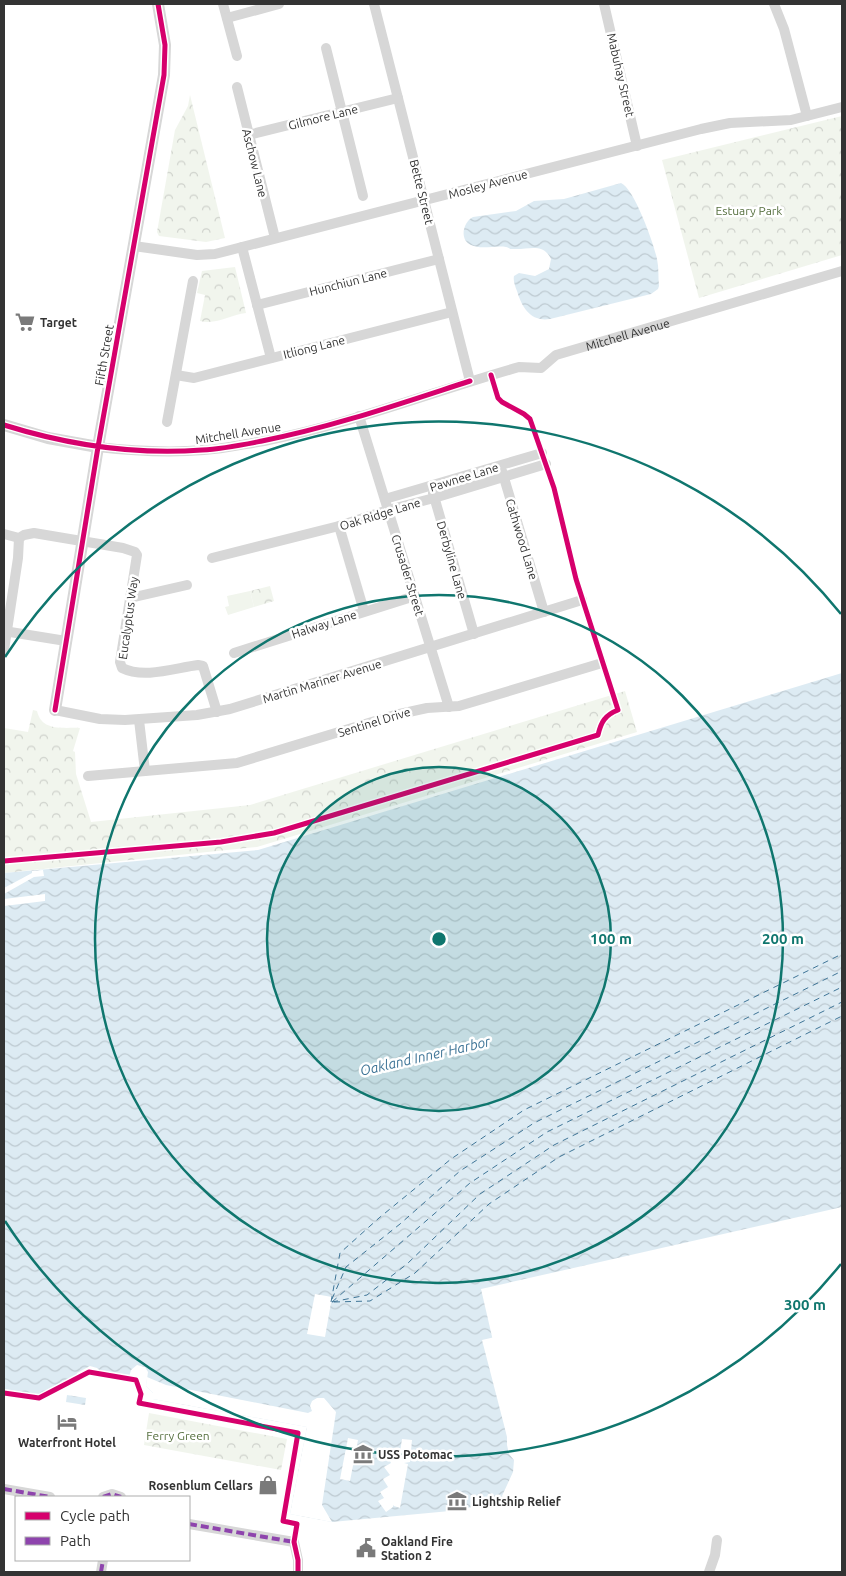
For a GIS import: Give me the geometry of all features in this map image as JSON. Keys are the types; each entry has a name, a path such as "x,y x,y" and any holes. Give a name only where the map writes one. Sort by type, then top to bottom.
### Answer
{"street":[{"name":"Fifth Street","path":"55,710 98,447 164,75 165,45 158,4"},
{"path":"223,4 237,56"},
{"path":"227,18 279,4"},
{"name":"Bette Street","path":"374,4 470,381"},
{"name":"Mabuhay Street","path":"604,4 637,146"},
{"path":"774,4 784,28 808,116"},
{"path":"326,48 363,196"},
{"name":"Aschow Lane","path":"237,87 275,238"},
{"name":"Gilmore Lane","path":"248,136 398,98"},
{"name":"Mosley Avenue","path":"134,246 197,255 215,254 723,125 774,122 842,107"},
{"path":"242,247 272,358"},
{"name":"Hunchiun Lane","path":"257,305 439,259"},
{"name":"Mitchell Avenue","path":"4,425 48,438 98,447 161,452 225,448 288,436 519,367 541,368 556,355 842,271"},
{"path":"167,422 193,281"},
{"name":"Itliong Lane","path":"176,375 194,378 452,312"},
{"name":"Crusader Street","path":"359,416 449,707"},
{"name":"Pawnee Lane","path":"386,505 431,486 502,471 542,453"},
{"name":"Oak Ridge Lane","path":"212,558 339,526 386,505 434,498 502,471 546,464"},
{"name":"Cathwood Lane","path":"502,471 544,612"},
{"name":"Derbyline Lane","path":"431,486 474,634"},
{"path":"339,526 364,611"},
{"path":"4,534 19,538 34,533 83,541"},
{"path":"4,650 5,631 18,558 19,538"},
{"name":"Eucalyptus Way","path":"83,541 123,548 135,552 137,555 120,662 122,668 133,672 203,666 217,712"},
{"path":"130,598 187,585"},
{"name":"Halway Lane","path":"234,653 415,596"},
{"name":"Martin Mariner Avenue","path":"55,710 109,720 139,720 217,712 582,600"},
{"path":"5,631 66,641"},
{"name":"Sentinel Drive","path":"88,776 237,763 410,711 458,706 602,663"},
{"path":"139,720 145,771"},
{"path":"4,1489 44,1496"},
{"path":"106,1496 112,1494 118,1496"},
{"path":"190,1524 294,1542 298,1560 298,1572"},
{"path":"709,1572 715,1555 717,1540"}],"green space":[{"path":"190,95 225,238 206,242 159,236 157,232 175,130 188,106"},
{"name":"Estuary Park","path":"842,116 842,255 699,298 662,160"},
{"path":"235,267 246,313 218,321 200,321 205,295 197,293 202,271"},
{"path":"270,586 274,601 254,607 250,591"},
{"path":"250,591 254,607 228,615 225,607 229,606 227,596"},
{"path":"625,691 637,732 257,847 4,873 4,728 28,732 33,710 37,711 43,722 48,725 60,728 80,728 73,751 75,752 76,774 91,822 250,805"},
{"name":"Ferry Green","path":"149,1413 287,1439 281,1470 144,1445"}],"water":[{"path":"621,183 632,195 637,205 655,252 659,286 651,294 550,319 538,318 528,312 522,303 514,284 514,276 519,273 535,276 549,269 551,259 548,254 544,250 535,248 511,249 506,247 475,246 467,243 465,239 465,227 473,217 516,211 534,201 564,199"},
{"name":"Oakland Inner Harbor","path":"842,673 842,1207 481,1289 521,1462 512,1500 450,1511 332,1522 290,1514 307,1427 153,1399 153,1393 146,1386 148,1372 145,1367 137,1365 131,1370 129,1377 100,1371 90,1366 77,1373 76,1376 38,1395 4,1389 4,873 258,850"},
{"path":"67,1395 86,1398 85,1405 66,1402"}],"pier":[{"path":"43,870 44,876 34,877 4,894 4,888 32,873 32,871"},
{"path":"45,894 45,901 4,906 4,899"},
{"path":"315,1294 332,1297 325,1337 307,1334"},
{"path":"495,1337 524,1462 524,1475 514,1500 505,1502 502,1496 513,1472 514,1460 509,1454 507,1437 482,1340"},
{"path":"147,1377 166,1385 308,1413 312,1411 310,1406 312,1401 317,1398 324,1398 336,1412 322,1505 332,1522 290,1514 307,1427 153,1399 153,1393 146,1386"},
{"path":"348,1438 358,1440 350,1481 340,1479"},
{"path":"402,1439 412,1440 410,1462 404,1463 408,1464 400,1508 393,1505 386,1512 378,1501 384,1498 380,1492 388,1487 383,1479 390,1475 384,1467 391,1463 387,1455 393,1451 399,1459"}],"ferry route":[{"path":"331,1302 340,1253 379,1218 451,1159 524,1110 842,954"},
{"path":"332,1299 346,1267 400,1224 460,1171 534,1123 842,971"},
{"path":"332,1302 470,1183 547,1132 842,987"},
{"path":"332,1302 367,1295 407,1264 480,1194 554,1145 842,1002"},
{"path":"334,1302 370,1301 415,1273 489,1204 559,1157 842,1016"}],"marked path":[{"path":"4,1489 44,1496"},
{"path":"106,1496 112,1494 118,1496"},
{"path":"190,1524 294,1542"},
{"path":"101,1572 103,1561"}],"cycle path":[{"path":"55,710 98,447 164,75 165,45 158,4"},
{"path":"4,861 221,842 274,833 598,735 604,720 618,710 576,579 554,488 530,419 498,398 491,375"},
{"path":"4,425 77,443 127,450 177,451 225,448 315,429 470,381"},
{"path":"4,1393 39,1398 89,1372 136,1380 141,1394 139,1403 298,1433 283,1521 297,1524 294,1542 298,1560 298,1572"}],"place":[{"name":"Target","path":"25,322"},
{"name":"Waterfront Hotel","path":"67,1422"},
{"name":"USS Potomac","path":"363,1454"},
{"name":"Rosenblum Cellars","path":"268,1485"},
{"name":"Lightship Relief","path":"457,1501"},
{"name":"Oakland Fire Station 2","path":"366,1548"}]}
